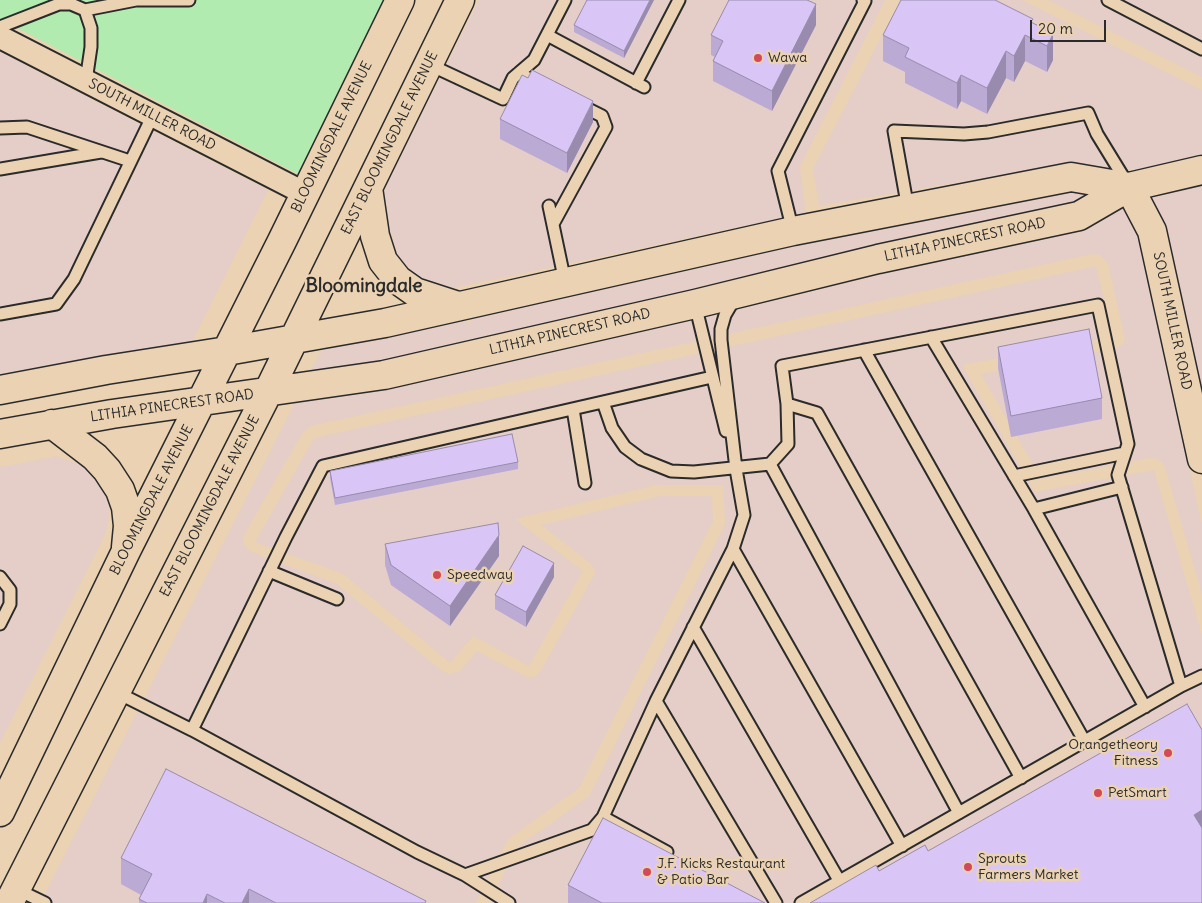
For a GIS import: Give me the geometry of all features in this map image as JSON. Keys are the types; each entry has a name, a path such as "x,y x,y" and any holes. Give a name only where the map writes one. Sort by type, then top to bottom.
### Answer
{"main road":[{"name":"BLOOMINGDALE AVENUE","path":"0,812 126,551 400,0"},
{"name":"EAST BLOOMINGDALE AVENUE","path":"13,896 268,392 460,0"},
{"name":"LITHIA PINECREST ROAD","path":"0,434 112,414 384,375 696,304 878,259 1079,216 1129,187 1202,170"},
{"name":"LITHIA PINECREST ROAD","path":"0,390 106,370 385,323 793,231 1071,178 1129,187"},
{"name":"SOUTH MILLER ROAD","path":"1129,187 1152,231 1202,459"},
{"path":"368,188 375,236 383,261 398,280 415,292 460,306"},
{"path":"52,424 95,457 107,470 120,490 126,507 128,526 126,551"}],"street":[{"name":"SOUTH MILLER ROAD","path":"0,37 304,193"}],"lane":[{"path":"0,27 59,4 70,4 85,10 136,0 189,0"},
{"path":"428,64 502,99 513,78 534,60 565,0"},
{"path":"546,35 640,85 679,0"},
{"path":"793,231 778,171 865,0"},
{"path":"1108,0 1202,49"},
{"path":"85,10 91,28 91,47 86,81"},
{"path":"518,73 544,86"},
{"path":"553,224 606,127 602,116 569,99"},
{"path":"908,209 894,131 964,134 988,132 1088,113 1097,134 1129,187"},
{"path":"0,314 56,304 74,279 153,116"},
{"path":"0,128 27,127 130,161"},
{"path":"0,169 103,152"},
{"path":"549,206 565,283"},
{"path":"464,874 592,830 603,817 656,701 733,549 744,516 736,469 721,334 725,315 739,293"},
{"path":"696,304 712,377 736,469"},
{"path":"603,402 612,428 617,438 625,447 641,459 671,471 694,472 770,464 788,444 787,404 782,366 1098,305 1128,444 1118,475 1181,686"},
{"path":"931,337 1034,509 1146,707"},
{"path":"864,350 1084,742"},
{"path":"192,730 269,571 323,466 712,377"},
{"path":"787,404 816,413 1021,778"},
{"path":"573,409 585,483"},
{"path":"1014,476 1125,453"},
{"path":"770,464 960,813"},
{"path":"1034,509 1122,487"},
{"path":"733,549 902,846"},
{"path":"269,571 337,599"},
{"path":"0,577 10,590 10,604 0,624"},
{"path":"693,627 840,882"},
{"path":"801,903 1181,686 1202,676"},
{"path":"116,692 192,730 417,852 464,874 509,903"},
{"path":"656,701 776,903"},
{"path":"603,817 679,858"},
{"path":"13,896 45,903"}],"shaded area":[{"path":"479,0 885,0 800,166 806,213 444,290 407,277 379,241 376,204"},
{"path":"900,0 1022,0 1202,90 1202,156 1136,171 1132,168 1124,173 1066,164 819,206 813,169"},
{"path":"1048,0 1202,0 1202,77"},
{"path":"0,52 268,190 192,342 102,356 0,376"},
{"path":"1202,184 1202,394 1166,230 1149,196"},
{"path":"1072,191 1088,194 1073,203 887,243 691,291 379,361 310,372 322,349 460,320 470,323 472,317 798,245"},
{"path":"1123,206 1138,234 1202,525 1202,594 1164,464 1158,459 1150,458 1041,479 981,374 1116,348 1122,345 1125,339 1108,264 1100,255 1092,254 311,426 303,432 244,535 244,545 252,552 337,584 442,671 450,674 460,671 477,651 527,677 535,677 540,672 595,573 590,563 541,525 660,496 712,496 713,521 579,788 508,839 476,903 40,903 295,402 388,388 700,317 883,272 1084,229"},
{"path":"1096,266 1113,337 962,365 1035,492 1154,470 1202,635 1202,903 490,903 516,848 589,796 725,524 723,485 657,485 515,519 583,571 529,666 473,636 450,663 343,574 255,542 314,438"},
{"path":"56,456 88,467 109,494 110,515 105,535 0,743 0,467"}],"green space":[{"path":"0,0 388,0 298,174 0,19"}],"building":[{"path":"587,0 650,0 624,51 574,25"},
{"name":"Wawa","path":"729,0 807,0 816,4 772,91 713,61 723,41 711,35"},
{"path":"901,0 995,0 1033,19 1031,22 1053,34 1047,46 1025,35 1014,56 1006,51 987,88 961,75 957,83 905,57 909,48 883,35"},
{"path":"532,70 593,101 567,153 500,119 522,75 528,78"},
{"path":"1089,329 1102,398 1011,416 998,347"},
{"path":"512,434 518,462 335,498 330,471"},
{"path":"498,523 499,535 450,606 391,565 385,544"},
{"path":"523,546 554,563 526,612 495,595"},
{"path":"1187,704 1202,730 1202,810 1194,815 1202,828 1202,903 810,903 876,865 879,871 925,845 928,851"},
{"path":"166,769 426,901 425,903 276,903 249,889 242,903 225,903 207,894 203,903 147,903 139,899 152,874 121,858"},
{"path":"603,818 765,903 602,903 568,885"}],"place":[{"name":"Wawa","path":"758,58"},
{"name":"Speedway","path":"437,575"},
{"name":"Orangetheory Fitness","path":"1168,753"},
{"name":"PetSmart","path":"1098,793"},
{"name":"Sprouts Farmers Market","path":"968,867"},
{"name":"J.F. Kicks Restaurant & Patio Bar","path":"647,872"}],"district":[{"name":"Bloomingdale","path":"364,287"}]}
